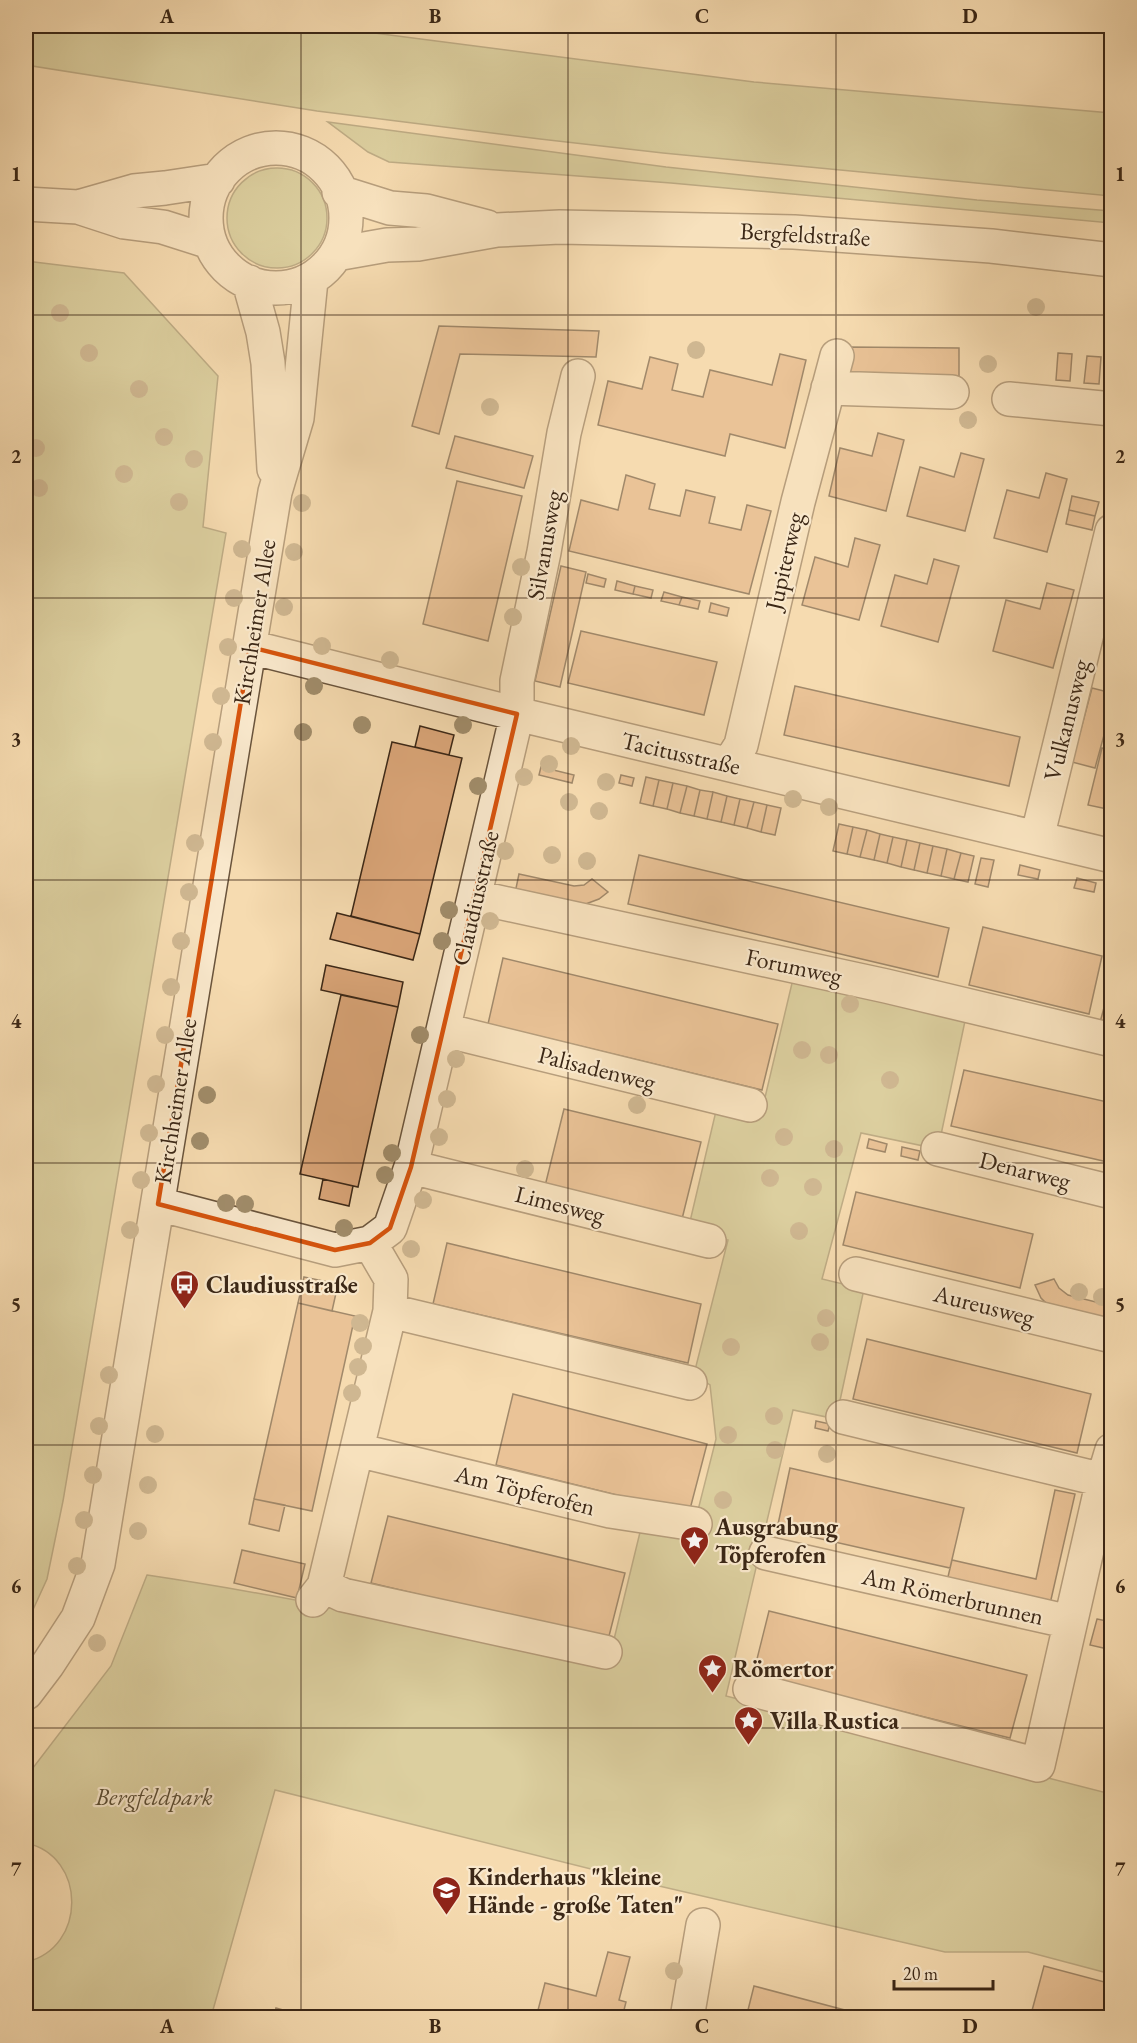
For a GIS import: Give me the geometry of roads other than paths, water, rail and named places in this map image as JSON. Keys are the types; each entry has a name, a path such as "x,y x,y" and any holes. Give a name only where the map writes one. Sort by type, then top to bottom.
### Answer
{"street":[{"path":"282,148 310,157 323,166 339,192 344,206 345,223 336,254 321,272 298,286 261,287 249,282 226,265 210,242 207,212 210,195 227,168 252,151 282,148"},
{"path":"78,207 134,191 218,180"},
{"name":"Bergfeldstraße","path":"339,192 390,208 426,211 497,230"},
{"path":"26,204 78,207 124,222 163,227 210,242"},
{"name":"Bergfeldstraße","path":"336,254 387,245 418,244 497,230 560,227 794,232 991,246 1112,260"},
{"name":"Kirchheimer Allee","path":"26,1693 78,1618 98,1564 275,492 297,418 311,280"},
{"name":"Kirchheimer Allee","path":"249,282 263,332 268,363 275,492"},
{"name":"Jupiterweg","path":"729,764 741,745 798,502 837,356"},
{"name":"Silvanusweg","path":"517,714 517,681 544,552 564,433 578,376"},
{"path":"828,388 952,392"},
{"path":"1009,399 1112,409"},
{"name":"Vulkanusweg","path":"1037,838 1112,531"},
{"name":"Tacitusstraße","path":"250,647 517,714 1112,856"},
{"name":"Claudiusstraße","path":"370,1243 390,1228 411,1167 517,714"},
{"name":"Forumweg","path":"475,897 886,986 1112,1041"},
{"name":"Palisadenweg","path":"444,1030 750,1106"},
{"name":"Denarweg","path":"938,1149 1112,1192"},
{"name":"Limesweg","path":"411,1167 709,1241"},
{"path":"158,1204 335,1250 370,1243 391,1279 390,1311 357,1450 318,1593 343,1596 605,1652"},
{"name":"Aureusweg","path":"856,1274 1112,1336"},
{"path":"390,1311 690,1383"},
{"name":"Am Römerbrunnen","path":"750,1689 1038,1765 1107,1465 843,1417"},
{"name":"Am Töpferofen","path":"357,1450 610,1511 695,1524"},
{"name":"Am Römerbrunnen","path":"766,1553 1070,1622"},
{"path":"687,2018 704,1925"}],"place":[{"name":"Claudiusstraße","path":"185,1310"},
{"name":"Ausgrabung Töpferofen","path":"694,1566"},
{"name":"Römertor","path":"712,1694"},
{"name":"Villa Rustica","path":"749,1746"},
{"name":"Kinderhaus \"kleine Hände - große Taten\"","path":"447,1916"}],"park label":[{"name":"Bergfeldpark","path":"154,1796"}]}
